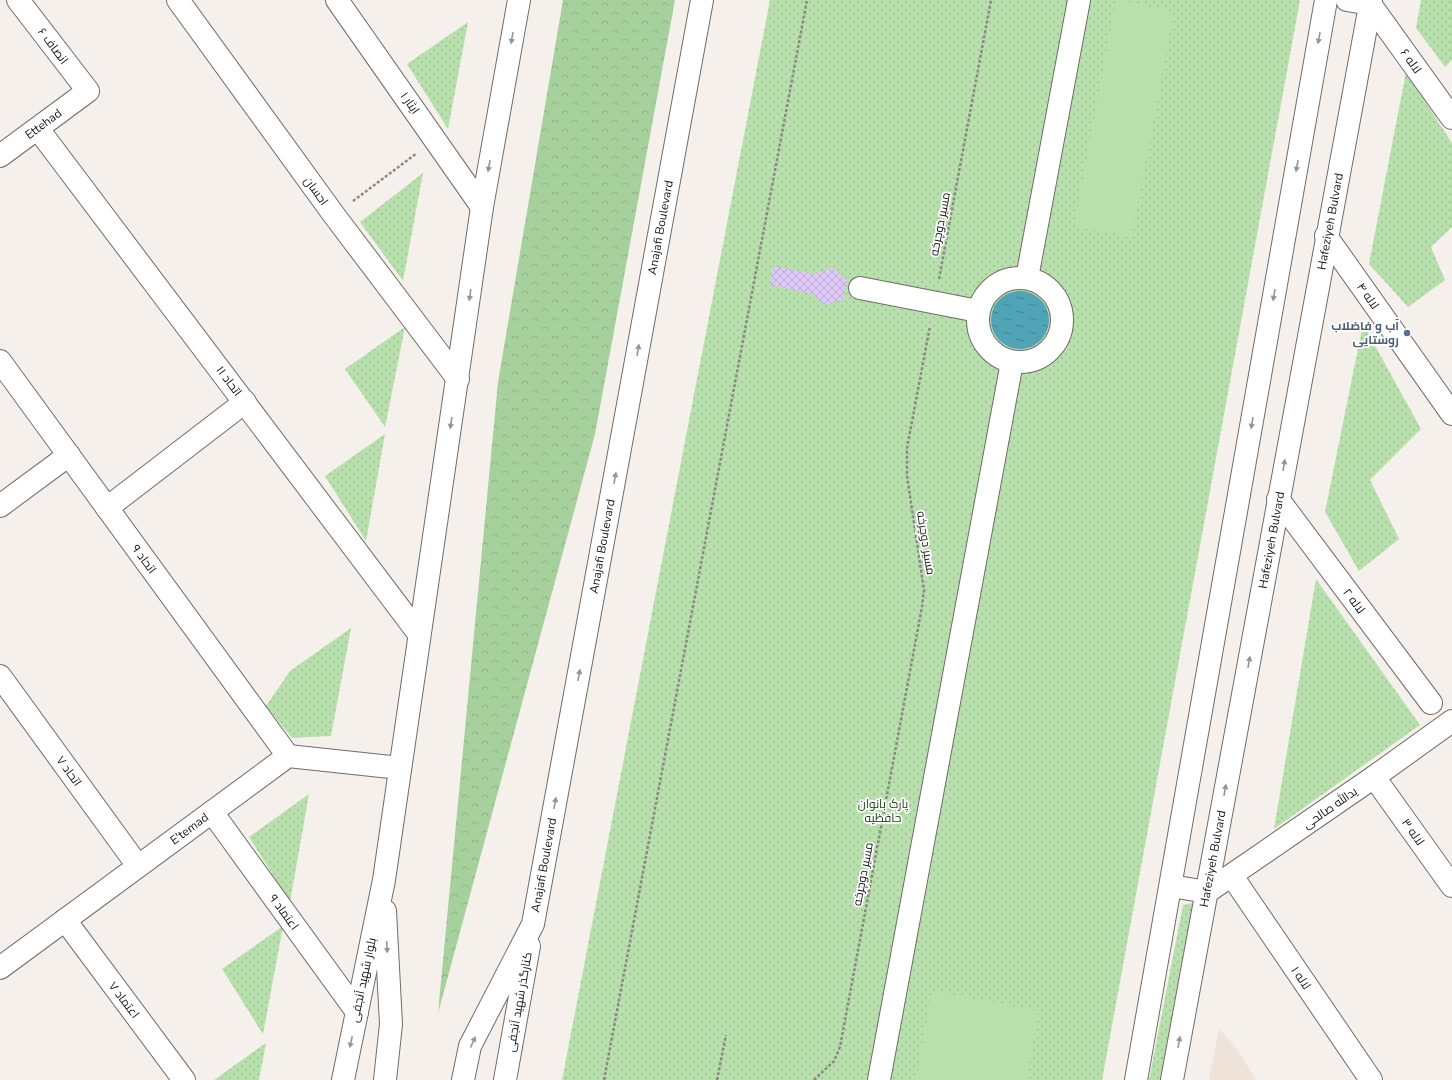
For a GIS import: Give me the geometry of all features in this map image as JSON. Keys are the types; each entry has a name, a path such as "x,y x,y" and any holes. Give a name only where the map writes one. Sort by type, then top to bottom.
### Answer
{"street":[{"name":"انصاف ۶","path":"18,0 88,91"},
{"name":"احسان","path":"178,0 334,215 458,379"},
{"name":"ایثار ۱","path":"337,0 482,207"},
{"path":"385,1080 391,1024 384,880 482,207 519,0"},
{"name":"Anajafi Boulevard","path":"463,1080 470,1046 533,924 702,0"},
{"path":"1027,278 1079,0"},
{"path":"1136,1080 1326,0"},
{"path":"1348,0 1370,2"},
{"name":"لاله ۶","path":"1370,2 1452,118"},
{"name":"Hafeziyeh Bulvard","path":"1172,1080 1370,2"},
{"name":"Ettehad","path":"0,156 88,91"},
{"name":"اتحاد ۱۱","path":"38,129 419,634"},
{"name":"لاله ۴","path":"1326,236 1452,414"},
{"path":"1012,278 1027,278 1042,284 1052,293 1060,306 1062,321 1060,336 1052,349 1041,358 1027,363 1012,362 998,357 986,348 979,334 976,320 980,305 987,293 998,283 1012,278"},
{"path":"860,288 978,311"},
{"name":"اتحاد ۹","path":"0,361 288,756"},
{"path":"878,1080 1012,362"},
{"path":"107,508 245,402"},
{"path":"0,506 69,455"},
{"name":"لاله ۲","path":"1278,499 1431,703"},
{"name":"اتحاد ۷","path":"0,676 138,866"},
{"name":"یدالله صالحی","path":"1207,892 1374,777 1452,721"},
{"path":"288,756 400,768"},
{"name":"E'temad","path":"0,968 288,756"},
{"name":"لاله ۳","path":"1374,777 1452,886"},
{"name":"اعتماد ۹","path":"212,812 357,1012"},
{"name":"لاله ۱","path":"1232,876 1371,1080"},
{"name":"بلوار شهید آنجفی","path":"343,1080 384,880"},
{"path":"1171,886 1207,892"},
{"name":"اعتماد ۷","path":"64,920 184,1080"},
{"name":"کنارگذر شهید آنجفی","path":"505,1080 533,924"}],"path":[{"path":"604,1080 807,0"},
{"name":"مسیر دوچرخه","path":"814,1080 834,1061 840,1047 922,607 924,590 906,476 907,448 991,0"},
{"path":"334,215 435,140"},
{"path":"717,1080 726,1035"}],"shaded area":[{"path":"1219,1028 1239,1052 1256,1080 1209,1080"}],"green space":[{"path":"563,0 675,0 595,434 438,1013 498,382"},
{"name":"پارک بانوان حافظیه","path":"770,0 1300,0 1102,1080 562,1080"},
{"path":"1116,0 1174,11 1132,237 1074,226"},
{"path":"1421,0 1452,0 1452,60 1445,67 1416,28"},
{"path":"468,22 448,129 407,64"},
{"path":"1406,72 1452,143 1452,227 1431,247 1445,280 1408,307 1369,264"},
{"path":"423,173 403,281 360,222"},
{"path":"1363,324 1421,429 1370,480 1399,539 1359,571 1325,512"},
{"path":"405,327 385,427 345,369"},
{"path":"385,434 366,541 325,476"},
{"path":"1316,579 1420,725 1274,829"},
{"path":"351,628 331,736 292,738 266,706 290,671"},
{"path":"309,794 290,902 249,837"},
{"path":"1192,903 1197,907 1162,1080 1149,1080 1183,905"},
{"path":"283,926 263,1034 222,969"},
{"path":"932,991 1039,1011 1026,1080 916,1080"},
{"path":"266,1043 259,1080 214,1080"}],"water":[{"path":"1014,291 1026,291 1041,299 1049,314 1049,326 1041,341 1026,349 1014,349 999,341 991,326 991,314 999,299"}],"building":[{"path":"773,266 814,274 832,268 847,280 843,299 825,305 811,293 770,285"}],"place":[{"name":"آب و فاضلاب روستایی","path":"1407,333"}]}
